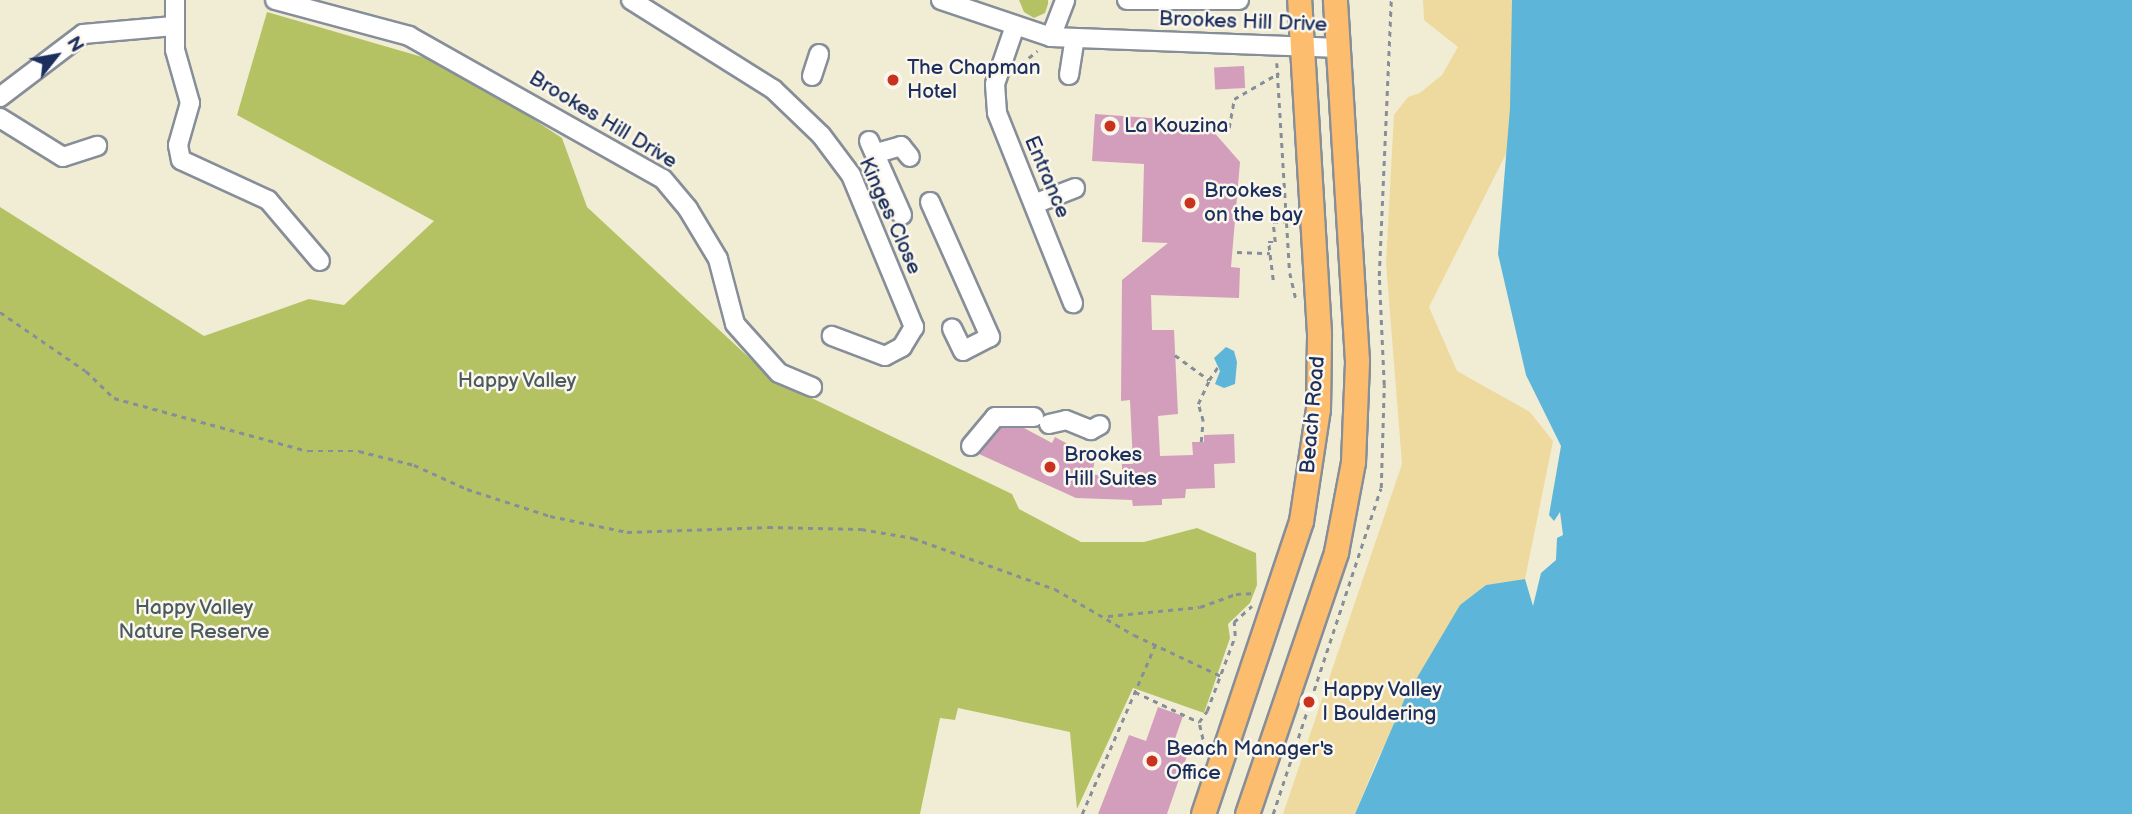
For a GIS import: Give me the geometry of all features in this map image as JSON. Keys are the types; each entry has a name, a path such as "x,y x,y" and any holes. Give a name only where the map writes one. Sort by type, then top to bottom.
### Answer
{"main road":[{"name":"Beach Road","path":"1203,814 1228,742 1259,621 1301,521 1318,409 1319,333 1299,0"},
{"name":"Beach Road","path":"1247,814 1336,552 1356,423 1357,361 1335,0"}],"street":[{"path":"175,0 174,50 190,103 178,145 181,160 268,200 320,261"},
{"name":"Brookes Hill Drive","path":"275,0 409,36 663,179 688,209 718,259 734,324 779,373 812,387"},
{"name":"Kinges Close","path":"631,0 772,89 821,135 851,175 914,327 902,347 885,356 832,336"},
{"name":"Brookes Hill Drive","path":"941,0 1016,26 1047,43 1075,38 1340,48"},
{"path":"1047,43 1065,0"},
{"path":"1128,0 1239,0"},
{"path":"0,97 83,34 174,26"},
{"name":"Entrance","path":"1016,26 995,93 997,113 1073,303"},
{"path":"1069,75 1075,38"},
{"path":"812,76 819,54"},
{"path":"0,118 63,158 97,146"},
{"path":"902,215 873,147 903,146 910,157"},
{"path":"1034,204 1075,188"},
{"path":"930,202 990,337 963,351 952,328"},
{"path":"971,446 993,418 1066,420 1091,430 1100,425"}],"path":[{"path":"1014,70 1030,54 1047,43"},
{"path":"1266,61 1279,64 1287,221 1298,305"},
{"path":"1229,128 1234,99 1279,72"},
{"path":"1273,280 1268,242 1275,242 1273,222 1287,221"},
{"path":"1237,252 1270,253"},
{"path":"0,312 86,371 114,398 308,451 359,452 414,465 467,489 550,516 627,532 794,527 861,529 913,538 1022,575 1108,617 1155,645 1221,676"},
{"path":"1175,355 1209,380"},
{"path":"1200,442 1203,421 1198,404 1219,365"},
{"path":"1108,617 1200,607 1236,594 1260,593 1257,601 1259,621"},
{"path":"1205,749 1199,722 1221,676 1235,636 1234,622 1257,601"},
{"path":"1082,814 1155,645"},
{"path":"1135,692 1199,722"}],"green space":[{"path":"1019,0 1048,0 1048,4 1045,13 1034,18 1024,12"},
{"path":"267,12 450,65 562,138 587,207 772,379 1012,494 1019,509 1081,542 1144,542 1197,528 1256,553 1257,585 1250,603 1228,624 1230,638 1204,713 1133,688 1077,809 1070,732 958,708 955,720 940,718 920,814 0,814 0,207 204,336 309,299 344,305 434,221 237,115"}],"sand":[{"path":"1423,0 1524,0 1531,104 1429,307 1457,371 1530,412 1553,441 1525,579 1486,585 1460,605 1377,760 1355,814 1283,814 1402,464 1386,263 1394,115 1408,97 1420,93 1442,75 1458,47 1424,20"}],"water":[{"path":"1512,0 2132,0 2132,814 1355,814 1405,698 1460,605 1486,585 1525,579 1533,606 1541,573 1556,560 1557,538 1563,535 1560,512 1554,521 1549,515 1561,446 1526,375 1498,254 1510,108"},
{"path":"1226,347 1234,351 1237,362 1235,384 1224,388 1215,384 1220,371 1214,358"}],"building":[{"path":"1244,66 1245,88 1215,90 1214,68"},
{"path":"1095,114 1205,122 1240,162 1231,267 1240,268 1239,298 1151,295 1152,330 1174,330 1178,414 1158,416 1160,456 1193,455 1192,442 1204,442 1204,435 1234,434 1235,463 1214,464 1215,488 1186,489 1185,498 1162,499 1162,505 1133,506 1132,500 1076,498 979,454 1000,428 1024,428 1052,443 1055,437 1095,459 1092,475 1122,474 1122,464 1133,464 1130,400 1121,401 1122,280 1168,243 1142,242 1144,164 1092,161"},
{"name":"Beach Manager's Office","path":"1158,707 1183,716 1171,750 1187,756 1167,814 1098,814 1129,735 1146,741"}],"place":[{"name":"The Chapman Hotel","path":"893,80"},
{"name":"La Kouzina","path":"1110,126"},
{"name":"Brookes on the bay","path":"1190,203"},
{"name":"Brookes Hill Suites","path":"1050,467"},
{"name":"Happy Valley | Bouldering","path":"1309,702"},
{"name":"Beach Manager's Office","path":"1152,761"}],"park label":[{"name":"Happy Valley","path":"517,381"},
{"name":"Happy Valley Nature Reserve","path":"194,620"}]}
